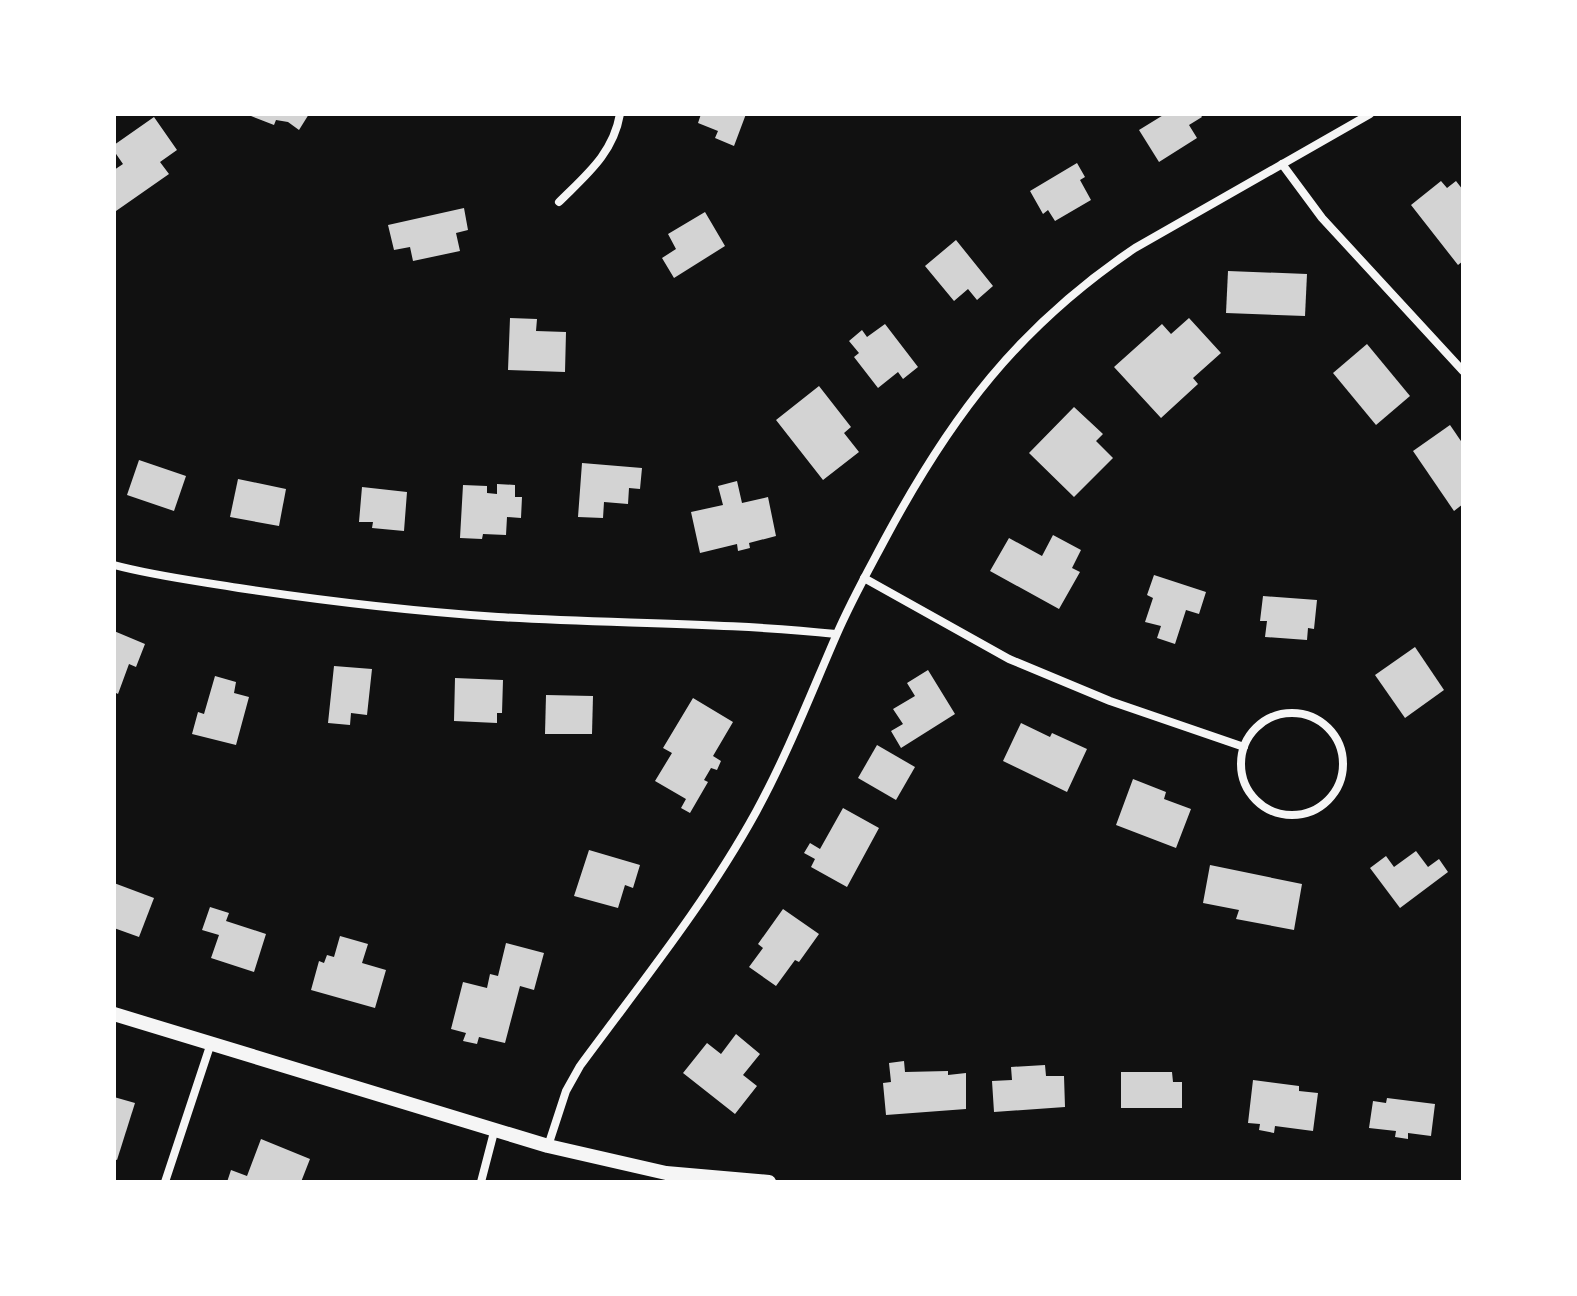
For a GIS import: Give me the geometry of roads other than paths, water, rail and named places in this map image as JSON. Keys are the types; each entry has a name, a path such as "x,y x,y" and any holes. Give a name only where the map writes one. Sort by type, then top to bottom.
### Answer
{"street":[{"path":"559,202 600,161 615,135 620,114"},
{"path":"548,1146 566,1091 580,1066 718,875 755,813 788,749 836,634 864,578 920,474 980,388 1030,332 1086,283 1135,248 1370,114"},
{"path":"1282,164 1322,218 1463,371"},
{"path":"114,565 292,596 403,609 500,617 756,625 836,634"},
{"path":"864,578 1009,659 1110,701 1244,747"},
{"path":"1283,714 1309,715 1325,724 1340,745 1344,763 1341,780 1332,796 1319,808 1302,814 1275,812 1260,804 1248,790 1241,765 1244,747 1253,732 1266,720 1283,714"},
{"path":"114,1014 548,1146 666,1173 769,1182"},
{"path":"165,1182 211,1043"},
{"path":"481,1182 494,1132"}]}
